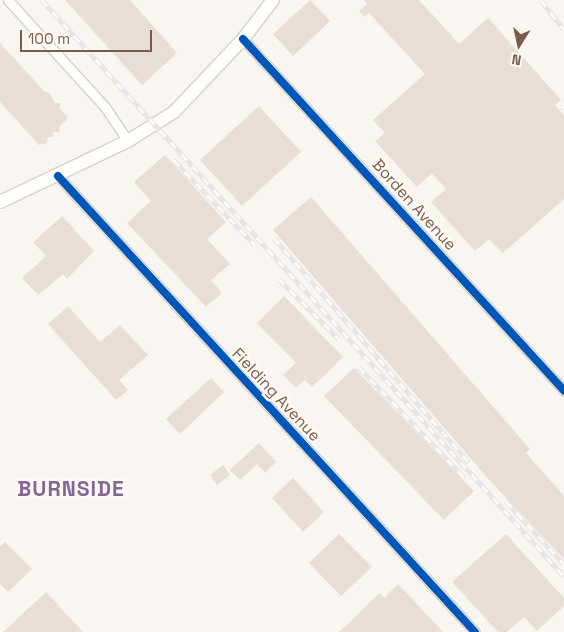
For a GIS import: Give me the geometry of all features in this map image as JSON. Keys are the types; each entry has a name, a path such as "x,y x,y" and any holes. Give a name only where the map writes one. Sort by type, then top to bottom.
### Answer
{"main road":[{"path":"0,202 58,176 156,126 192,97 243,39 273,0"}],"street":[{"path":"8,0 105,107 128,141"},
{"name":"Borden Avenue","path":"243,39 564,391"},
{"name":"Fielding Avenue","path":"58,176 475,632"}],"building":[{"path":"65,0 130,0 177,53 142,85"},
{"path":"310,0 330,21 293,56 273,34"},
{"path":"364,0 419,0 459,44 488,18 561,100 555,105 564,115 564,199 503,253 489,239 475,251 431,202 446,189 432,173 417,187 375,141 385,133 373,120 425,74 369,13 364,17 359,11 367,4"},
{"path":"0,43 45,92 49,92 55,103 60,103 60,109 68,118 60,126 59,132 53,132 53,137 48,137 47,143 39,145 0,102"},
{"path":"259,106 301,152 242,206 200,160"},
{"path":"165,155 226,222 207,239 230,264 211,280 222,293 206,307 127,223 151,201 134,182"},
{"path":"311,197 530,449 526,453 564,496 564,559 492,483 273,230"},
{"path":"62,216 94,251 67,279 63,274 38,295 22,278 46,256 33,242"},
{"path":"284,296 343,357 312,387 305,380 296,388 283,375 296,363 257,323"},
{"path":"68,306 100,342 120,325 148,355 119,380 128,390 116,400 48,324"},
{"path":"354,368 474,491 444,520 324,396"},
{"path":"211,378 224,392 180,434 166,419"},
{"path":"259,443 276,462 265,473 257,464 240,480 230,470"},
{"path":"223,465 230,475 217,485 210,475"},
{"path":"293,478 324,512 303,532 272,498"},
{"path":"339,534 372,567 341,596 309,563"},
{"path":"506,534 564,598 564,606 537,631 524,617 507,632 498,632 452,582"},
{"path":"5,542 32,569 8,592 0,584 0,547"},
{"path":"398,584 443,632 339,632 380,593 384,598"},
{"path":"46,592 83,632 3,632"}],"railway":[{"path":"42,0 564,576"},
{"path":"541,0 564,29"},
{"path":"174,160 255,245"},
{"path":"274,238 469,462"},
{"path":"279,279 339,339"},
{"path":"359,367 465,478"},
{"path":"506,501 564,564"}],"cycle path":[{"path":"243,39 564,391"},
{"path":"58,176 475,632"}],"district":[{"name":"BURNSIDE","path":"71,489"}]}
